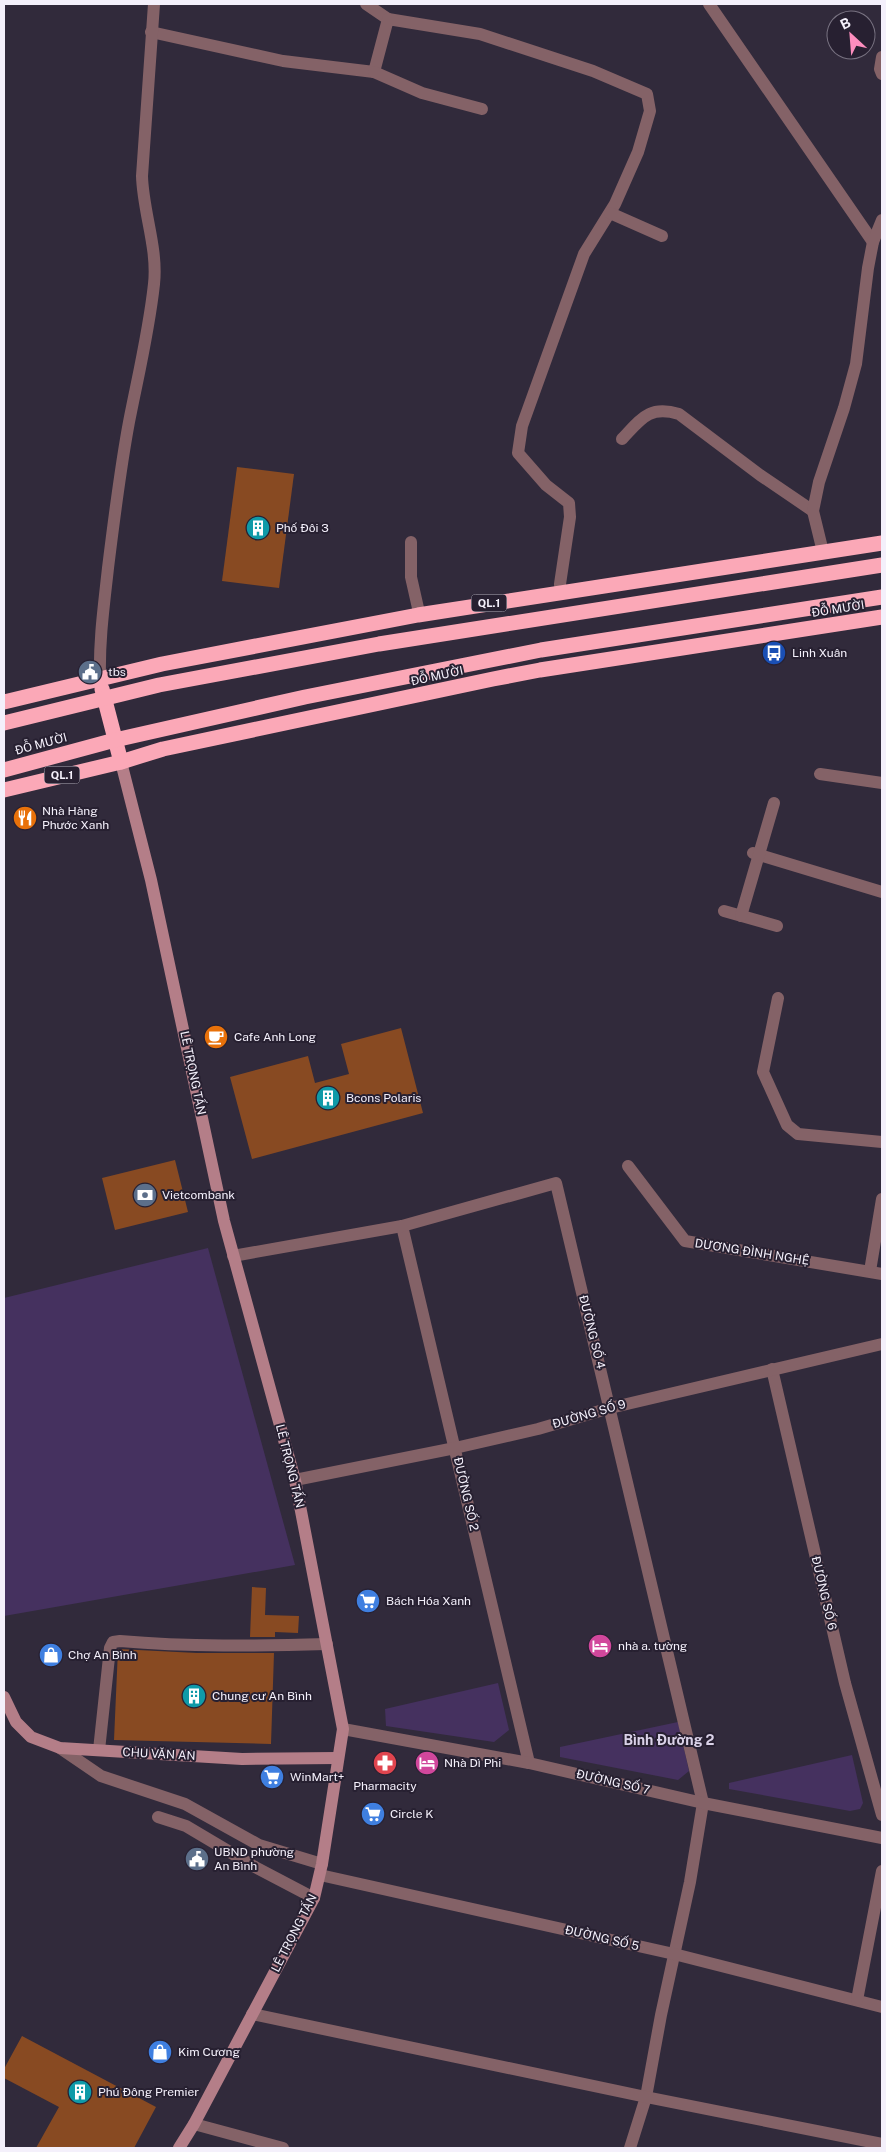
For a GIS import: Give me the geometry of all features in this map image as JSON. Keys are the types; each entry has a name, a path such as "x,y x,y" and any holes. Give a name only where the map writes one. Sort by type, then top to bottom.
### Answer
{"highway":[{"name":"QL.1","path":"4,702 100,677 418,615 882,544"},
{"name":"QL.1","path":"4,723 159,685 379,644 882,565"},
{"name":"ĐỖ MƯỜI","path":"4,770 115,740 304,697 541,650 882,597"},
{"name":"ĐỖ MƯỜI","path":"4,790 121,762 163,749 521,674 882,617"},
{"path":"100,677 121,762"}],"street":[{"path":"100,677 100,640 117,494 154,281 154,253 142,197 154,4"},
{"path":"366,4 388,19 480,34 593,71 647,94 650,111 638,152 610,213 584,254 522,426 518,453 546,485 569,503 570,517 560,584 562,592"},
{"path":"709,4 873,242"},
{"path":"374,72 388,19"},
{"path":"151,32 283,61 374,72 422,92 482,109"},
{"path":"882,57 880,69 882,74"},
{"path":"610,213 662,236"},
{"path":"823,552 813,511 819,482 856,364 873,242 882,220"},
{"path":"622,439 640,420 652,412 665,410 678,414 760,475 813,511"},
{"path":"411,542 411,577 418,615"},
{"name":"LÊ TRỌNG TẤN","path":"121,762 151,880 224,1222 295,1480 343,1729 321,1870 314,1898 194,2124 179,2148"},
{"path":"820,774 882,782"},
{"path":"741,916 756,854 774,803"},
{"path":"756,854 882,892"},
{"path":"724,911 777,926"},
{"path":"778,998 762,1072 787,1125 798,1134 882,1142"},
{"name":"DƯƠNG ĐÌNH NGHỆ","path":"628,1166 685,1241 876,1273"},
{"name":"ĐƯỜNG SỐ 4","path":"233,1256 402,1226 556,1184 704,1803"},
{"path":"876,1273 882,1199"},
{"name":"ĐƯỜNG SỐ 2","path":"402,1226 529,1762"},
{"name":"ĐƯỜNG SỐ 9","path":"295,1480 455,1448 538,1429 610,1408 882,1344"},
{"name":"ĐƯỜNG SỐ 6","path":"772,1369 845,1683 882,1815"},
{"path":"99,1750 110,1648 113,1642 236,1647 327,1644"},
{"name":"CHU VĂN AN","path":"4,1697 16,1722 31,1737 60,1748 242,1759 337,1758"},
{"name":"ĐƯỜNG SỐ 7","path":"343,1729 529,1762 704,1803 882,1838"},
{"name":"ĐƯỜNG SỐ 5","path":"60,1748 100,1776 185,1804 259,1845 321,1870 674,1954 882,2006"},
{"path":"630,2148 646,2097 690,1882 704,1803"},
{"path":"158,1817 186,1826 255,1867 314,1898"},
{"path":"857,2000 882,1871"},
{"path":"252,2014 646,2097 882,2144"},
{"path":"194,2124 283,2148"}],"shaded area":[{"path":"208,1248 295,1565 4,1616 4,1298"},
{"path":"498,1683 509,1730 494,1742 386,1726 385,1709"},
{"path":"678,1722 689,1771 678,1780 560,1757 560,1747"},
{"path":"852,1755 863,1803 860,1809 850,1811 729,1789 729,1783"}],"building":[{"name":"Phố Đôi 3","path":"237,467 294,474 279,588 222,581"},
{"name":"Bcons Polaris","path":"401,1028 423,1113 252,1159 230,1077 308,1056 315,1083 349,1074 341,1044"},
{"name":"Vietcombank","path":"175,1160 188,1212 115,1230 102,1178"},
{"path":"252,1587 266,1588 265,1615 299,1616 298,1633 275,1632 275,1637 250,1637"},
{"name":"Chung cư An Bình","path":"118,1649 197,1653 274,1653 271,1744 114,1740"},
{"name":"Phú Đông Premier","path":"22,2036 156,2107 134,2148 36,2148 59,2107 4,2078 4,2069"}],"place":[{"name":"Phố Đôi 3","path":"258,528"},
{"name":"Linh Xuân","path":"774,653"},
{"name":"tbs","path":"90,672"},
{"name":"Nhà Hàng Phước Xanh","path":"25,818"},
{"name":"Cafe Anh Long","path":"216,1037"},
{"name":"Bcons Polaris","path":"328,1098"},
{"name":"Vietcombank","path":"145,1195"},
{"name":"Bách Hóa Xanh","path":"368,1601"},
{"name":"nhà a. tường","path":"600,1646"},
{"name":"Chợ An Bình","path":"51,1655"},
{"name":"Chung cư An Bình","path":"194,1696"},
{"name":"Pharmacity","path":"385,1763"},
{"name":"Nhà Dì Phi","path":"427,1763"},
{"name":"WinMart+","path":"272,1777"},
{"name":"Circle K","path":"373,1814"},
{"name":"UBND phường An Bình","path":"197,1859"},
{"name":"Kim Cương","path":"160,2052"},
{"name":"Phú Đông Premier","path":"80,2092"}],"district":[{"name":"Bình Đường 2","path":"669,1740"}]}
